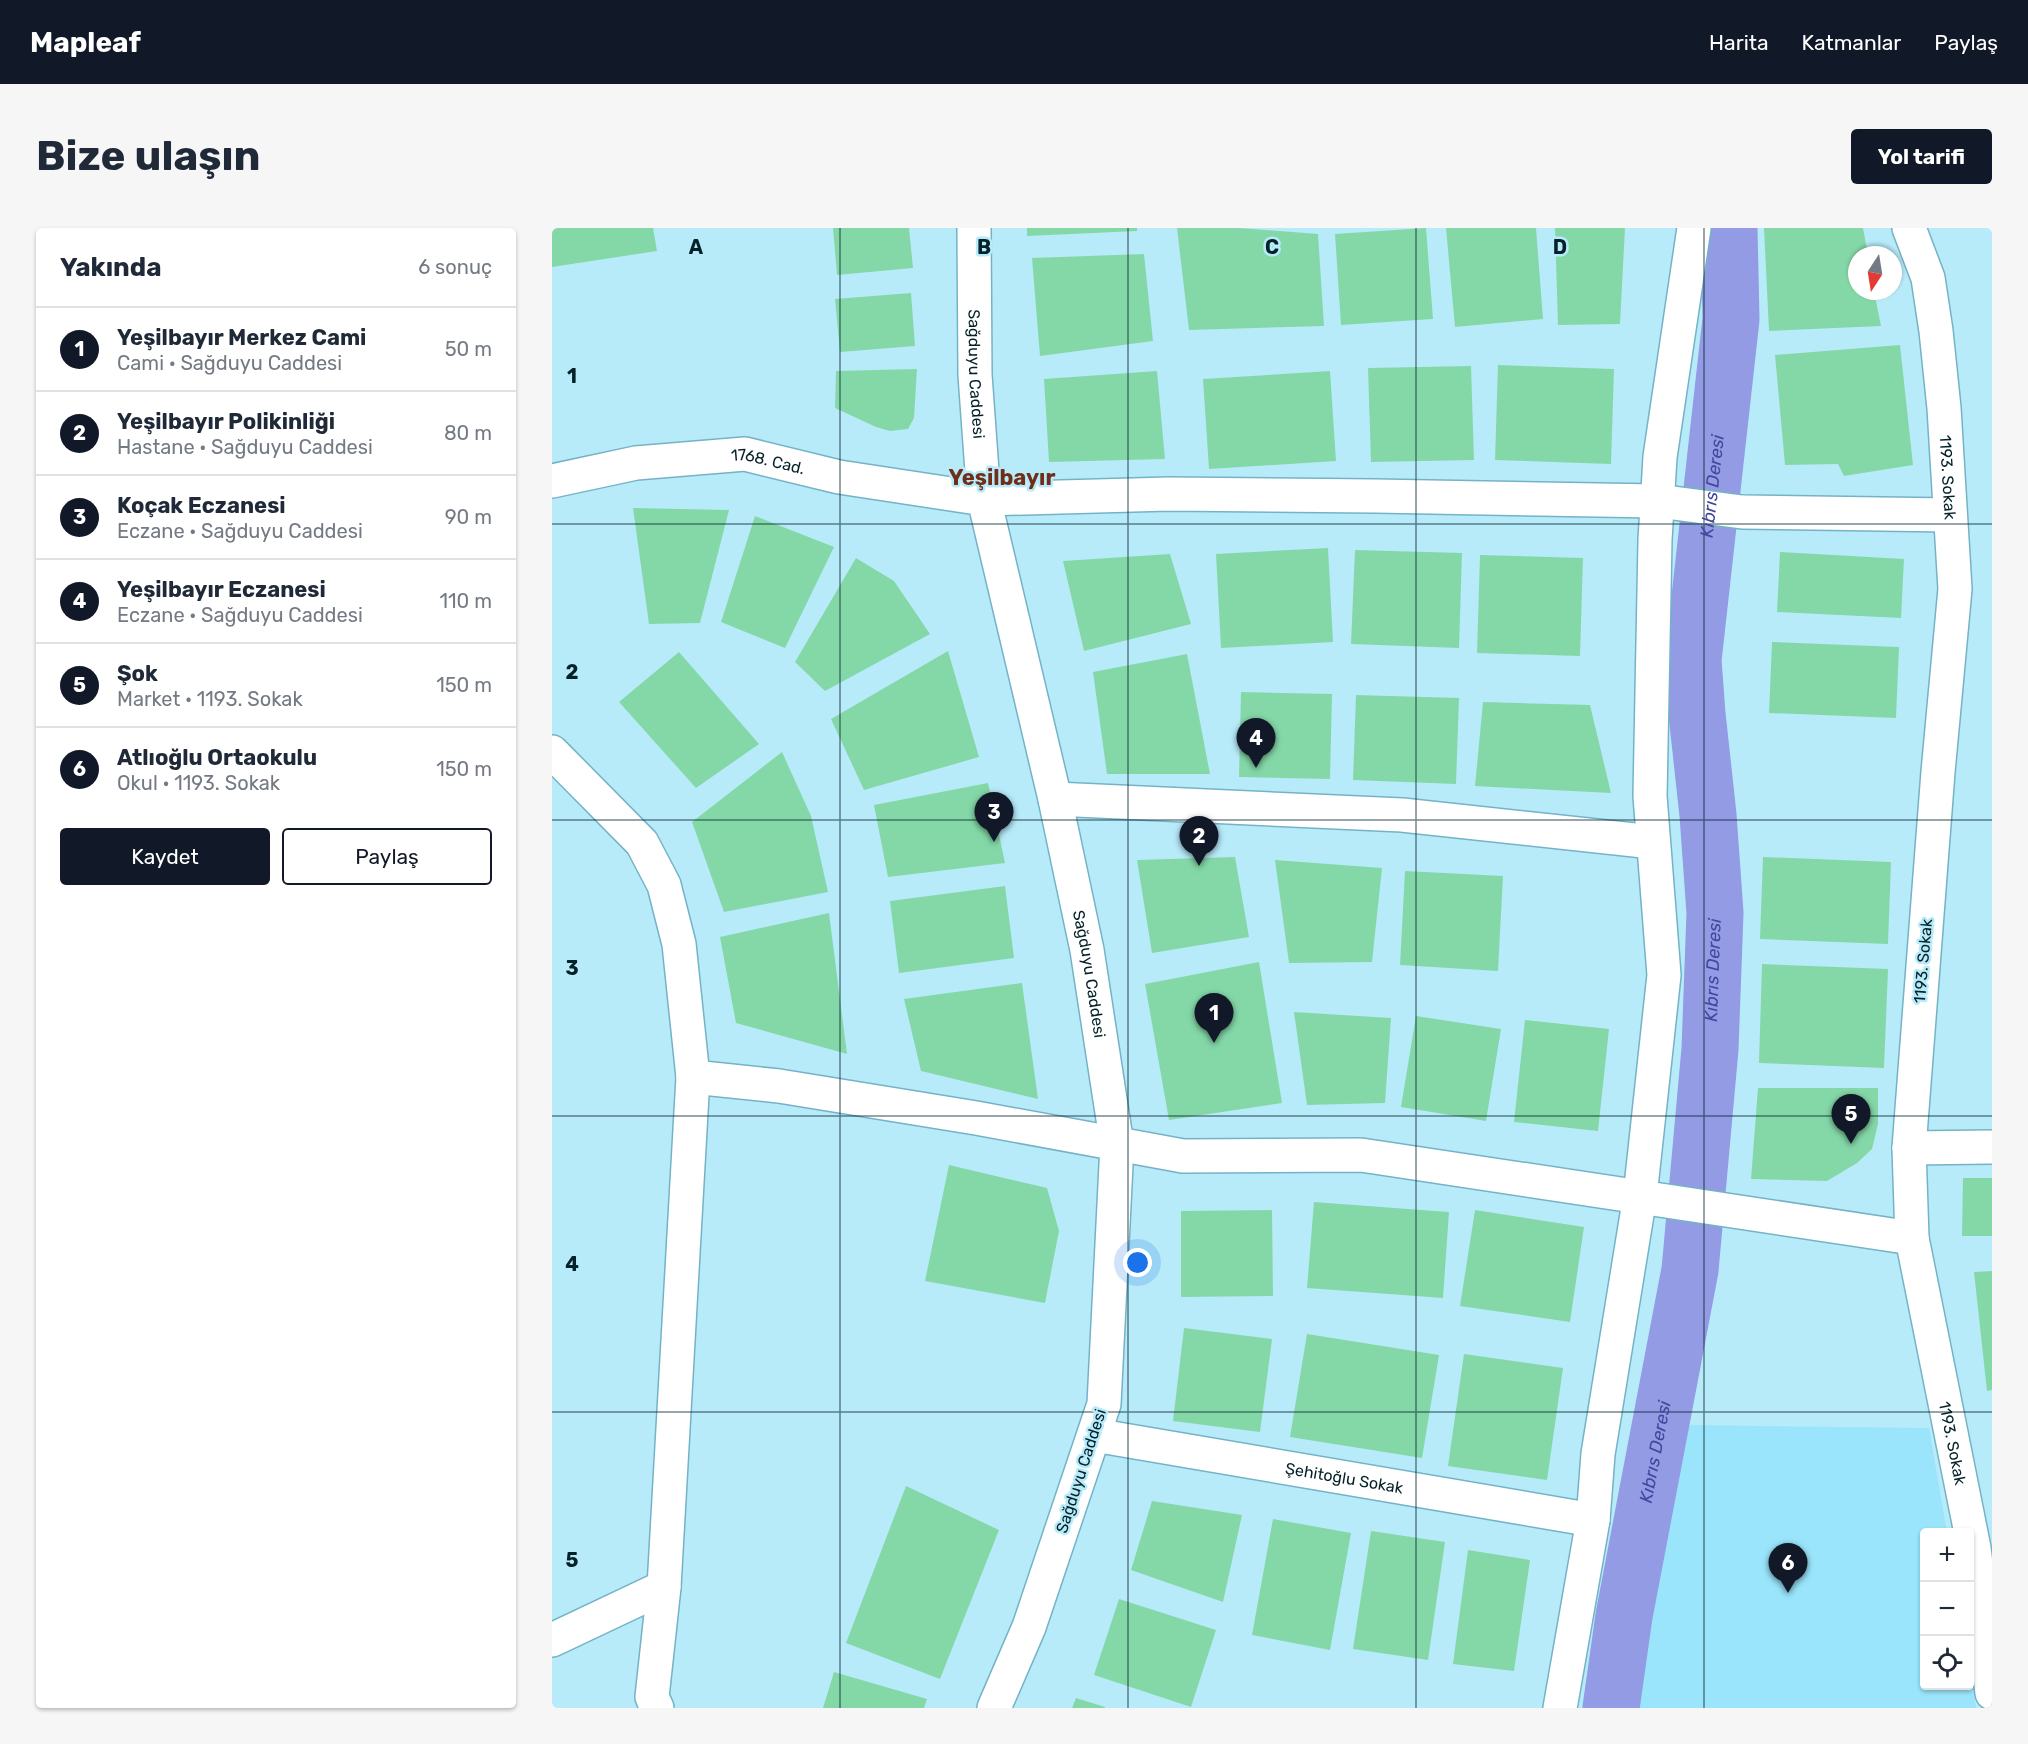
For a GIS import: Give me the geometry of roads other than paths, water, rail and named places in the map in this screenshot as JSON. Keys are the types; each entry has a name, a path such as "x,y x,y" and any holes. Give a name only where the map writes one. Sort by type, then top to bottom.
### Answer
{"street":[{"name":"Sağduyu Caddesi","path":"974,228 975,375 984,499 1055,799 1087,950 1118,1145 1104,1404 1029,1627 994,1708"},
{"path":"1560,1708 1593,1520 1598,1454 1640,1196 1664,975 1650,796 1655,540 1661,501 1660,458 1694,228"},
{"name":"1193. Sokak","path":"1918,233 1936,331 1944,408 1955,589 1938,772 1909,1148 1912,1238 1983,1551 1992,1693"},
{"name":"1768. Cad.","path":"552,481 636,464 745,454 839,477 984,499 1169,494 1661,501 1742,512 1950,515"},
{"path":"558,767 608,806 642,843 664,885 679,944 693,1077 664,1587 652,1697 657,1708"},
{"path":"1055,799 1402,815 1653,842"},
{"path":"693,1077 802,1090 976,1118 1183,1156 1361,1155 1912,1238"},
{"path":"1909,1148 1992,1147"},
{"name":"Şehitoğlu Sokak","path":"1094,1435 1593,1520"},
{"path":"552,1640 664,1587"}],"waterway":[{"name":"Kıbrıs Deresi","path":"1611,1708 1624,1616 1690,1270 1710,1049 1715,913 1693,660 1731,319 1729,228"}],"place":[{"name":"Yeşilbayır Eczanesi","path":"1256,768"},
{"name":"Koçak Eczanesi","path":"994,842"},
{"name":"Yeşilbayır Polikinliği","path":"1199,866"},
{"name":"Yeşilbayır Merkez Cami","path":"1214,1043"},
{"name":"Şok","path":"1851,1144"},
{"name":"Atlıoğlu Ortaokulu","path":"1788,1593"}],"district":[{"name":"Yeşilbayır","path":"1002,477"}]}
